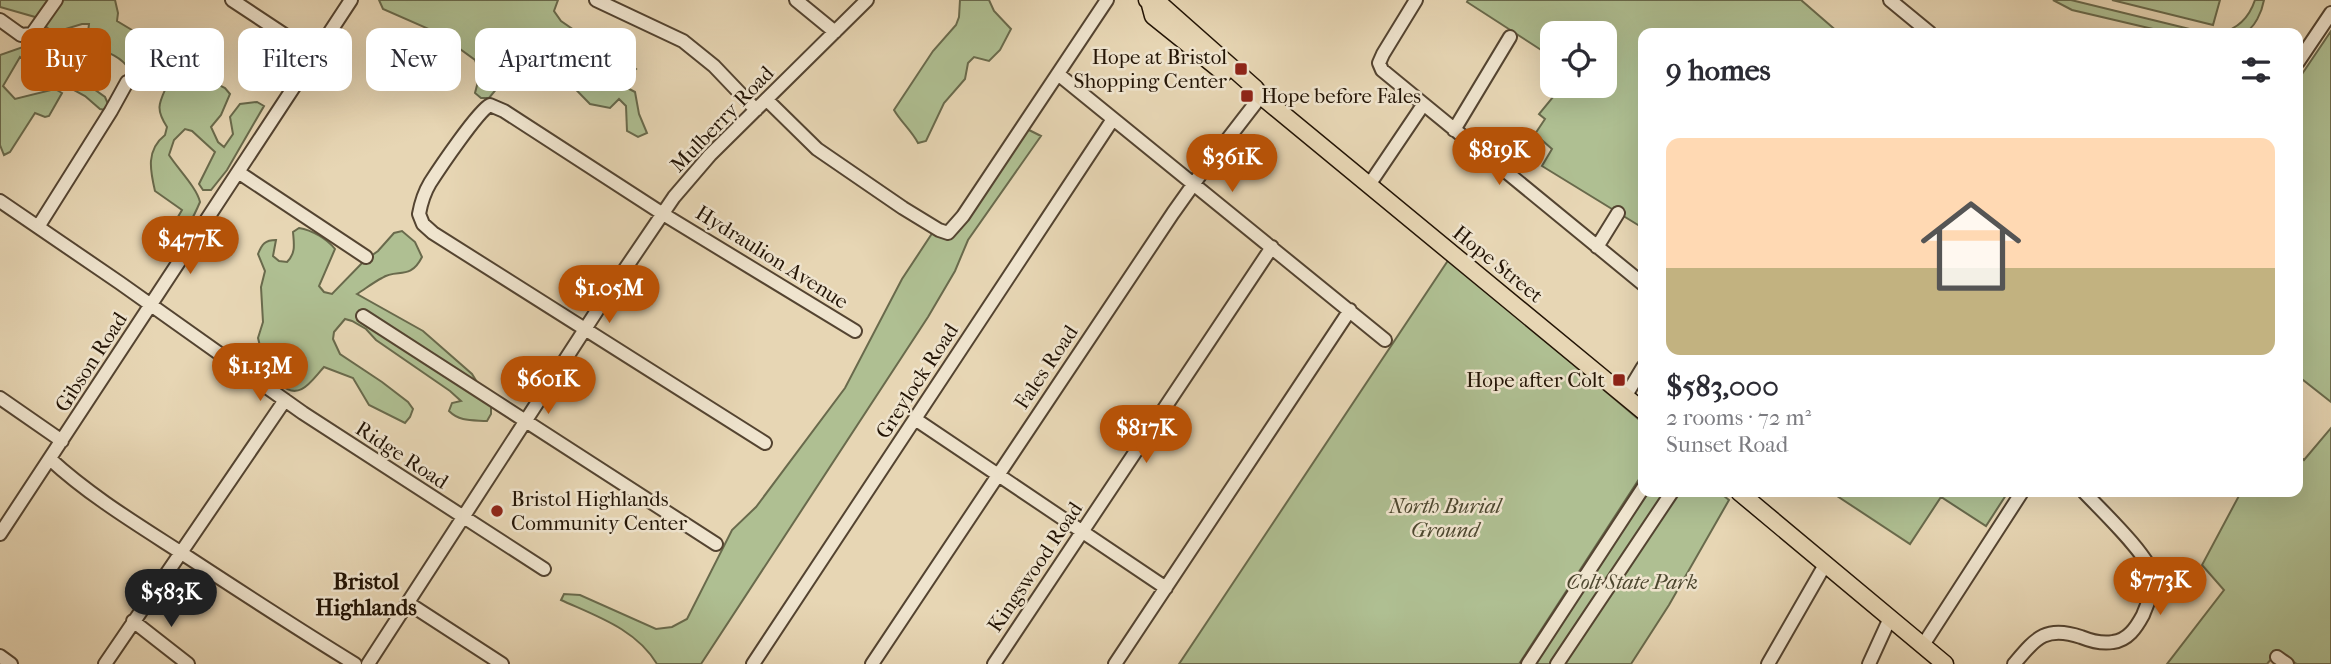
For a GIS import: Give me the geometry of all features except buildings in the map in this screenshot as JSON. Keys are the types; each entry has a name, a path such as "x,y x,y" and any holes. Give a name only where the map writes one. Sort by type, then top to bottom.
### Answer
{"main road":[{"name":"Hope Street","path":"1148,0 1153,16 1250,94 1261,96 1638,407"},
{"path":"1745,497 1945,664"}],"street":[{"path":"0,20 21,35 32,34 56,0"},
{"path":"232,0 274,28"},
{"name":"Gibson Road","path":"333,28 351,0"},
{"path":"596,0 614,3 684,41 714,66 756,110"},
{"path":"796,0 835,32"},
{"name":"Mulberry Road","path":"368,664 586,330 691,176 867,0"},
{"path":"767,100 817,149 903,208 945,233 952,230 963,216 1107,0"},
{"path":"1416,0 1379,63 1380,68 1638,281"},
{"path":"1890,0 1924,28"},
{"path":"2303,55 2331,13"},
{"path":"1454,130 1510,37"},
{"path":"1058,74 1385,340"},
{"path":"38,227 125,86"},
{"name":"Gibson Road","path":"0,534 292,91"},
{"name":"Fales Road","path":"872,664 1194,184 1261,96"},
{"name":"Hydraulion Avenue","path":"586,330 433,233 419,216 422,200 430,184 476,119 490,105 504,111 663,214 855,331"},
{"path":"1369,185 1423,105"},
{"name":"Greylock Road","path":"753,664 1113,119"},
{"path":"239,172 366,257"},
{"name":"Ridge Road","path":"0,201 285,400 544,569"},
{"path":"1597,247 1618,213"},
{"name":"Kingswood Road","path":"994,664 1272,247"},
{"path":"1115,664 1350,310"},
{"path":"363,316 716,544"},
{"path":"586,330 765,443"},
{"path":"1625,397 1638,375"},
{"path":"0,398 62,441"},
{"path":"105,664 285,400"},
{"path":"915,419 1083,530 1166,589"},
{"path":"50,459 88,491 180,553 355,664"},
{"path":"1528,664 1638,496"},
{"path":"1557,664 1669,497"},
{"path":"1923,645 2019,497"},
{"path":"2014,664 2044,635 2063,631 2103,643 2123,640 2142,617 2154,577 2149,564 2089,497"},
{"path":"1768,664 1826,563"},
{"path":"408,603 502,664"},
{"path":"1869,664 1890,618"},
{"path":"133,621 188,664"},
{"path":"0,656 11,664"}],"green space":[{"path":"0,0 115,0 117,21 129,28 125,28 125,64 111,54 111,28 88,28 89,24 82,24 69,28 48,28 35,17 0,7"},
{"path":"379,0 558,0 554,11 561,21 571,28 475,28 475,60 461,50 461,28 427,28 383,9"},
{"path":"960,0 989,0 994,11 1011,29 1000,50 989,61 974,57 968,63 965,79 944,103 926,141 918,143 894,110 933,51 956,25"},
{"path":"1468,0 1801,0 1833,28 1638,28 1638,225 1542,166 1552,149 1535,134 1545,119 1539,114 1552,98 1617,98 1617,21 1540,21 1540,49 1467,2"},
{"path":"2053,0 2071,0 2186,28 2149,28 2072,10"},
{"path":"2112,0 2220,0 2213,25"},
{"path":"2255,0 2264,0 2260,14 2251,28 2233,28 2242,22"},
{"path":"2331,31 2331,402 2303,380 2303,73"},
{"path":"21,48 21,58 3,86 15,99 47,91 62,93 49,116 35,113 10,152 4,155 0,145 0,55"},
{"path":"225,88 230,94 221,115 211,127 218,142 224,147 233,134 230,117 240,104 257,102 264,106 227,170 211,190 203,190 199,184 215,152 192,131 185,129 174,140 169,155 200,202 189,224 172,240 169,232 182,210 155,191 151,168 152,154 165,135 167,127 160,109 164,91 224,91"},
{"path":"76,91 97,91 105,97 111,111 100,109"},
{"path":"495,91 489,98 481,98 475,93"},
{"path":"577,91 633,91 647,133 638,137 627,131 626,106 619,99 610,108 590,104"},
{"path":"1025,128 1041,136 968,240 955,271 928,317 701,664 657,664 638,641 627,633 561,600 564,594 580,595 656,629 672,627 687,619 732,530 756,507 845,388 902,279 933,232 950,238"},
{"path":"299,228 319,235 335,249 319,286 324,292 332,294 394,233 402,231 415,242 422,257 413,269 388,275 357,294 423,331 472,374 491,405 491,414 487,421 466,420 453,415 449,411 452,403 461,401 450,391 376,340 366,329 345,319 334,332 333,339 340,354 408,402 413,409 405,423 369,405 353,378 324,367 300,390 294,391 281,385 288,370 287,362 265,352 258,338 263,322 261,287 265,271 258,254 264,243 276,240 273,256 279,261 287,262 293,252 293,232"},
{"name":"North Burial Ground","path":"1449,259 1638,419 1638,481 1519,664 1179,664"},
{"path":"2331,428 2331,664 2297,664 2277,652 2267,664 2167,664 2224,590 2202,565 2238,497 2303,497 2304,460"},
{"name":"Colt State Park","path":"1640,497 1725,497 1729,500 1669,605 1631,664 1529,664"},
{"path":"1839,497 1941,497 1910,544"},
{"path":"1941,497 2005,497 1986,526"}],"place":[{"name":"Hope at Bristol Shopping Center","path":"1241,69"},
{"name":"Hope before Fales","path":"1247,96"},
{"name":"Hope after Colt","path":"1619,380"},
{"name":"Bristol Highlands Community Center","path":"497,511"}],"district":[{"name":"Bristol Highlands","path":"366,594"}]}
